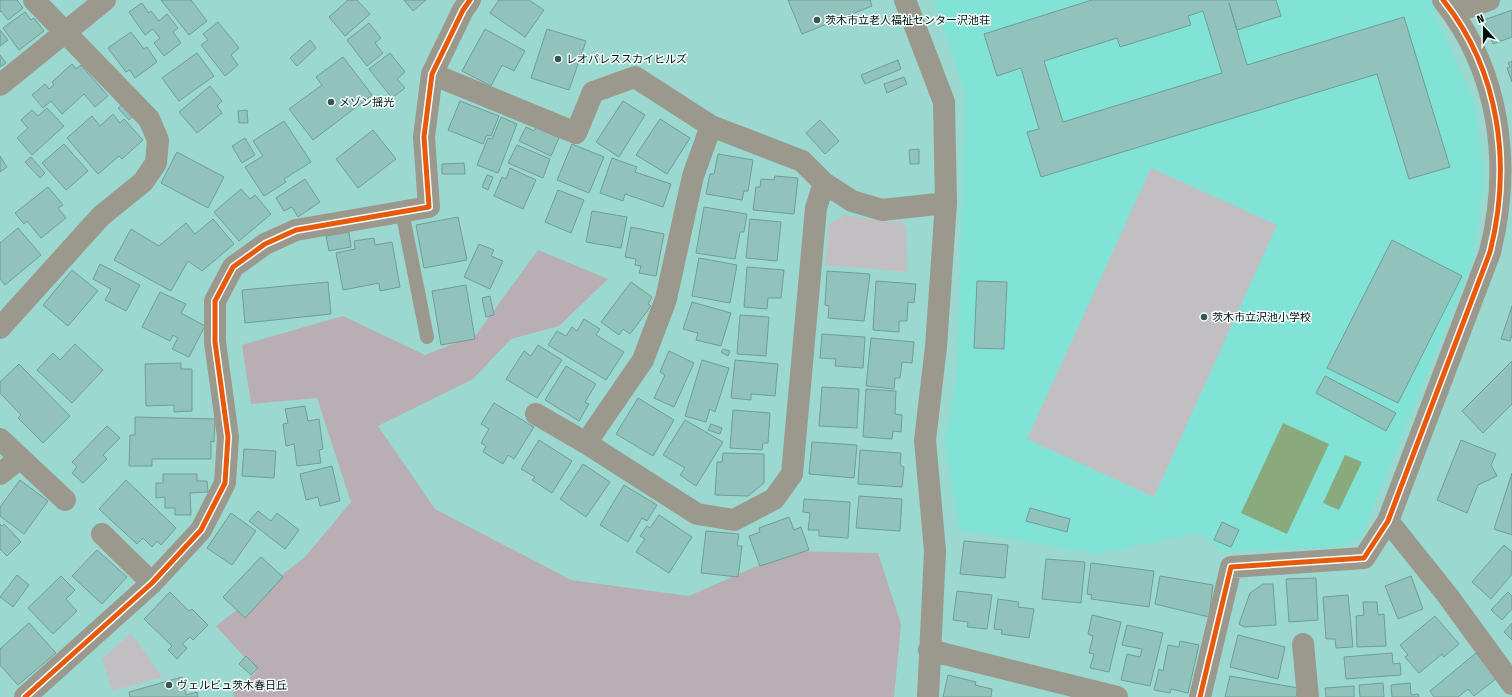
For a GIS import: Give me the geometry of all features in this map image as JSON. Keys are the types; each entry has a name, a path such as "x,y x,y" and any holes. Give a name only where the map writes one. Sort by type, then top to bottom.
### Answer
{"street":[{"path":"0,328 101,216 143,182 156,163 158,140 150,119 63,32 34,0"},
{"path":"0,85 104,0"},
{"path":"25,697 152,583 201,530 225,483 228,437 215,342 215,301 233,267 265,244 296,230 429,206 424,137 432,74 463,10 470,0"},
{"path":"905,0 944,102 946,203 936,347 925,440 935,551 929,650 928,697"},
{"path":"1200,697 1231,566 1364,558 1388,521 1490,252 1499,215 1506,146 1497,119 1488,82 1473,46 1448,6 1490,0"},
{"path":"432,74 576,133 592,92 635,77 711,126 802,161 824,183 852,201 882,210 946,203"},
{"path":"586,443 643,360 666,299 693,176 711,126"},
{"path":"536,414 586,443 697,514 734,520 774,499 792,474 816,208 824,183"},
{"path":"0,439 65,500"},
{"path":"0,474 19,458"},
{"path":"1388,521 1448,596 1512,684"},
{"path":"102,534 152,583"},
{"path":"1303,644 1308,697"},
{"path":"929,650 1117,697"}],"lane":[{"path":"402,211 427,336"}],"shaded area":[{"name":"茨木市立沢池小学校","path":"934,0 1450,0 1434,12 1475,103 1484,177 1474,257 1361,538 1338,547 1223,552 1201,533 1096,554 959,530 945,440 957,377 965,92"},
{"path":"1151,168 1277,225 1154,497 1027,439"},
{"path":"845,215 887,222 902,221 906,229 907,272 825,265 829,224"},
{"path":"538,250 608,279 559,326 511,339 473,379 378,426 435,509 571,580 689,596 791,551 878,553 901,624 894,697 234,697 233,693 257,671 216,626 305,557 351,502 317,398 251,404 242,345 343,316 425,355 476,335"},
{"path":"1283,423 1329,444 1287,534 1241,513"},
{"path":"1345,455 1362,462 1339,510 1323,503"},
{"path":"131,633 162,677 112,691 102,659"}],"building":[{"path":"0,0 17,0 23,8 8,20 1,11 0,12"},
{"path":"161,0 191,0 207,21 189,35"},
{"path":"348,0 357,0 370,14 345,36 329,17"},
{"path":"404,0 426,0 413,11"},
{"path":"499,0 529,0 544,10 525,37 490,13"},
{"name":"茨木市立老人福祉センター沢池荘","path":"788,0 870,0 872,6 802,34"},
{"path":"1092,0 1276,0 1281,16 1237,30 1229,3 1247,65 1404,17 1450,167 1409,179 1377,74 1041,177 1027,132 1039,129 1021,68 997,76 984,34","holes":["1203,11 1222,73 1063,122 1044,61 1117,38 1120,47 1191,25 1188,16"]},
{"path":"142,3 149,13 151,11 159,21 167,14 178,28 173,32 181,43 164,56 154,43 160,38 153,29 145,35 129,12"},
{"path":"1512,10 1512,37 1493,44 1484,20"},
{"path":"25,12 31,20 34,18 44,31 19,50 3,28"},
{"path":"218,22 239,48 231,55 238,65 225,76 201,45 208,40 203,34"},
{"path":"369,23 381,38 375,43 383,53 367,66 347,40"},
{"path":"485,29 525,51 514,71 502,65 491,86 462,71"},
{"name":"レオパレススカイヒルズ","path":"547,29 586,41 569,90 531,78"},
{"path":"0,30 8,40 0,46"},
{"path":"131,32 144,49 147,47 157,62 135,78 130,70 126,72 108,48"},
{"path":"310,40 316,48 297,66 290,58"},
{"path":"197,53 214,76 179,101 162,78"},
{"path":"390,53 405,72 397,79 405,88 392,98 369,69"},
{"path":"0,55 6,63 0,67"},
{"name":"メゾン揺光","path":"343,57 372,95 313,140 289,109 322,85 316,77"},
{"path":"898,60 901,69 865,84 861,75"},
{"path":"1512,61 1512,82 1507,68 1510,67 1508,63"},
{"path":"72,64 76,69 81,65 108,96 95,107 84,94 62,114 51,101 43,108 32,95 45,84 49,89 54,85 52,82"},
{"path":"904,77 907,84 887,93 884,84"},
{"path":"210,86 222,101 217,106 222,113 197,133 179,112"},
{"path":"460,101 499,116 491,136 487,135 483,144 448,130"},
{"path":"623,101 645,115 619,157 596,142"},
{"path":"124,103 134,115 129,120 118,108"},
{"path":"47,108 64,126 32,155 17,138 28,128 21,120 32,110 38,116"},
{"path":"247,110 248,123 239,123 238,111"},
{"path":"113,114 120,123 124,119 143,140 122,159 119,156 98,174 67,138 92,116 100,126"},
{"path":"501,117 517,124 498,173 477,165 488,138 492,139"},
{"path":"660,119 690,138 667,174 636,155"},
{"path":"820,120 839,141 825,154 806,133"},
{"path":"284,121 311,162 284,179 286,182 264,196 245,167 263,156 253,141"},
{"path":"526,127 534,131 536,127 559,138 551,156 519,141"},
{"path":"373,130 396,159 358,188 336,159"},
{"path":"245,138 255,155 242,163 232,146"},
{"path":"64,144 88,171 66,190 42,163"},
{"path":"572,144 604,157 589,193 557,180"},
{"path":"517,145 550,159 543,178 508,163"},
{"path":"919,149 919,164 910,164 909,150"},
{"path":"177,152 224,177 208,208 161,183"},
{"path":"718,154 753,160 748,191 744,191 742,200 706,194 710,174 714,174"},
{"path":"0,156 7,167 0,172"},
{"path":"31,157 45,173 40,178 25,162"},
{"path":"612,158 637,167 635,172 671,184 663,207 625,194 623,201 600,193"},
{"path":"464,163 465,174 442,174 442,164"},
{"path":"510,168 536,180 523,209 494,196 502,177 506,179"},
{"path":"487,175 493,177 488,190 482,187"},
{"path":"775,176 798,178 794,214 753,210 756,187 760,187 761,179 774,180"},
{"path":"305,179 320,202 298,217 292,207 284,211 276,198"},
{"path":"48,187 63,205 58,208 66,218 41,238 27,221 24,224 15,213"},
{"path":"241,189 250,199 255,195 271,214 239,241 214,212"},
{"path":"558,190 584,200 571,233 545,222"},
{"path":"704,207 747,214 744,232 740,232 735,259 696,253"},
{"path":"592,211 627,217 621,248 586,242"},
{"path":"458,217 467,260 424,268 416,225"},
{"path":"213,219 234,244 202,271 188,261 171,291 114,260 131,229 159,246 186,223 195,234"},
{"path":"750,219 781,222 777,261 746,258"},
{"path":"631,227 664,234 656,276 639,273 641,266 635,265 636,259 625,257"},
{"path":"18,228 41,255 5,285 0,279 0,243"},
{"path":"349,232 351,247 329,251 326,236"},
{"path":"374,238 375,245 392,242 400,287 380,291 379,283 343,290 336,253 355,249 354,241"},
{"path":"1392,240 1462,276 1398,403 1327,368"},
{"path":"479,244 494,250 491,256 503,261 490,289 464,277"},
{"path":"699,258 737,265 730,303 692,296"},
{"path":"100,264 140,285 126,311 105,300 111,289 93,279"},
{"path":"747,267 784,270 781,298 768,298 767,309 744,307"},
{"path":"72,270 98,291 68,326 43,305"},
{"path":"827,271 870,274 864,321 828,318 829,306 825,305"},
{"path":"876,281 916,284 914,303 908,302 907,321 899,321 899,332 873,330"},
{"path":"977,281 1007,282 1004,349 974,348"},
{"path":"328,282 331,314 245,323 242,290"},
{"path":"631,282 652,297 648,304 651,306 630,334 623,329 619,335 601,322"},
{"path":"466,285 475,339 441,345 432,291"},
{"path":"160,292 186,304 181,313 205,326 189,357 172,349 178,338 173,335 170,341 142,327"},
{"path":"490,296 494,315 486,317 482,298"},
{"path":"692,302 731,313 721,346 696,340 698,333 683,329"},
{"path":"1512,306 1512,335 1510,341 1501,339"},
{"path":"740,315 769,317 766,356 737,354"},
{"path":"584,319 600,329 596,335 624,352 606,380 548,345 557,331 566,336 572,327 577,331"},
{"path":"822,334 865,337 863,368 835,366 836,359 820,358"},
{"path":"871,338 914,342 912,363 902,362 900,378 895,378 894,389 866,386"},
{"path":"75,344 103,370 72,403 37,370 53,353 60,360"},
{"path":"538,345 562,360 537,398 506,379 524,351 531,356"},
{"path":"723,349 730,351 728,356 721,352"},
{"path":"669,351 694,363 674,407 654,398 665,375 660,372"},
{"path":"702,360 729,368 715,412 710,409 706,422 685,416"},
{"path":"735,360 778,364 775,396 751,394 751,400 731,398"},
{"path":"1512,361 1512,404 1483,433 1462,411"},
{"path":"181,363 181,369 192,369 192,411 174,412 174,405 146,406 145,364"},
{"path":"19,364 70,416 43,443 18,418 21,415 0,393 0,382"},
{"path":"566,366 596,384 585,402 589,404 579,421 545,400"},
{"path":"1325,376 1396,413 1386,431 1316,393"},
{"path":"822,387 859,389 857,428 819,426"},
{"path":"866,389 896,391 895,414 902,415 901,432 893,431 892,439 863,437"},
{"path":"638,398 674,420 653,456 616,434"},
{"path":"494,403 534,427 514,459 508,455 503,464 483,452 486,446 481,443 489,429 481,424"},
{"path":"305,406 308,421 319,419 323,449 319,450 321,463 297,466 294,444 286,446 283,424 288,423 285,409"},
{"path":"733,410 770,413 768,443 763,443 762,450 730,448"},
{"path":"135,417 215,419 214,442 211,441 211,459 152,459 152,466 129,466 130,435 135,435"},
{"path":"685,420 723,442 696,486 680,475 685,468 663,455"},
{"path":"711,424 722,428 720,434 708,430"},
{"path":"107,426 120,438 103,455 107,459 83,483 72,473 77,467 72,462"},
{"path":"539,440 572,461 552,493 532,480 535,477 521,469"},
{"path":"1461,440 1496,454 1491,465 1497,476 1478,485 1467,513 1437,500"},
{"path":"812,442 857,445 854,478 809,474"},
{"path":"244,449 276,451 274,478 242,476"},
{"path":"860,450 901,453 900,465 904,467 902,487 858,484"},
{"path":"723,453 764,454 764,483 748,496 715,495 717,462 722,462"},
{"path":"583,464 610,482 586,517 560,499"},
{"path":"332,466 340,501 320,506 318,497 306,500 300,474"},
{"path":"1512,473 1512,535 1494,529"},
{"path":"163,474 197,474 197,481 207,481 208,492 190,493 191,515 175,515 175,508 165,508 165,497 156,498 156,483 163,483"},
{"path":"20,480 48,501 24,534 0,516 0,507"},
{"path":"126,480 176,528 161,545 157,541 152,547 143,538 137,544 99,509"},
{"path":"624,485 657,505 647,521 642,518 628,542 600,525"},
{"path":"859,496 902,499 900,531 856,528"},
{"path":"804,499 850,502 848,538 819,536 819,530 808,530 810,513 803,512"},
{"path":"1030,508 1070,519 1067,532 1026,521"},
{"path":"258,511 271,521 277,513 299,530 285,549 249,521"},
{"path":"231,513 256,531 232,565 207,548"},
{"path":"659,515 692,537 669,573 636,552 645,539 640,536 647,526 650,528"},
{"path":"789,517 794,530 801,527 809,550 760,566 749,536 760,532 759,528"},
{"path":"1222,522 1239,530 1231,547 1214,540"},
{"path":"0,524 2,526 4,524 21,542 7,556 0,549"},
{"path":"706,531 739,534 737,546 742,546 738,577 701,573"},
{"path":"964,541 1008,545 1005,578 960,574"},
{"path":"1504,545 1512,552 1512,574 1491,599 1472,582"},
{"path":"97,550 127,577 102,604 72,576"},
{"path":"261,557 283,577 245,618 223,597"},
{"path":"1046,559 1085,562 1081,603 1042,599"},
{"path":"1091,563 1154,571 1149,607 1091,599 1092,595 1087,594"},
{"path":"17,575 29,585 13,607 0,597"},
{"path":"61,576 75,590 66,599 77,611 53,634 28,608"},
{"path":"1160,576 1213,585 1209,617 1155,604"},
{"path":"1411,576 1423,609 1398,619 1385,586"},
{"path":"1316,578 1318,620 1289,622 1286,579"},
{"path":"1263,584 1273,584 1276,625 1244,627 1239,624 1250,593"},
{"path":"957,591 992,595 987,629 967,627 968,622 953,620"},
{"path":"170,592 189,611 192,609 208,625 193,640 190,637 182,644 187,648 177,659 168,650 172,646 144,619"},
{"path":"1508,592 1512,596 1512,609 1502,620 1491,610"},
{"path":"1348,595 1353,647 1336,648 1335,639 1326,639 1323,597"},
{"path":"998,599 1019,602 1018,607 1034,609 1029,638 1001,634 1002,630 994,629"},
{"path":"1363,602 1377,602 1378,615 1384,614 1386,646 1357,647 1356,616 1364,615"},
{"path":"1092,615 1121,622 1109,672 1090,668 1094,654 1089,653 1093,636 1088,634"},
{"path":"1435,616 1459,644 1444,657 1442,654 1419,673 1405,657 1408,655 1400,645"},
{"path":"29,623 56,653 18,685 0,665 0,649"},
{"path":"1512,623 1512,640 1504,632"},
{"path":"1127,625 1163,633 1150,686 1121,680 1127,654 1140,657 1142,649 1122,645"},
{"path":"1238,635 1285,647 1278,679 1230,667"},
{"path":"1180,641 1199,645 1188,693 1171,689 1170,693 1154,690 1159,669 1163,671 1168,645 1179,647"},
{"path":"1392,653 1393,664 1400,663 1401,675 1346,679 1344,657"},
{"path":"1476,653 1497,678 1474,696 1468,689 1458,697 1434,697 1430,691"},
{"path":"246,656 258,668 251,675 239,664"},
{"path":"948,675 976,682 975,685 992,689 991,697 943,697"},
{"path":"1230,676 1298,688 1296,697 1225,697"},
{"name":"ヴェルビュ茨木春日丘","path":"182,677 186,695 197,692 198,697 130,697 129,692"},
{"path":"1383,683 1384,697 1360,697 1359,685"},
{"path":"1410,683 1411,695 1418,694 1419,697 1392,697 1391,685"},
{"path":"1354,686 1354,697 1326,697 1325,688"}],"cycle path":[{"path":"25,697 152,583 201,530 225,483 228,437 215,342 215,301 233,267 265,244 296,230 429,207 424,137 432,74 463,10 470,0"},
{"path":"1200,697 1231,567 1364,558 1388,521 1490,252 1497,219 1500,186 1500,153 1496,120 1489,88 1477,57 1462,28 1443,0"}],"place":[{"name":"茨木市立老人福祉センター沢池荘","path":"817,20"},
{"name":"レオパレススカイヒルズ","path":"558,59"},
{"name":"メゾン揺光","path":"331,102"},
{"name":"茨木市立沢池小学校","path":"1204,317"},
{"name":"ヴェルビュ茨木春日丘","path":"169,685"}]}
